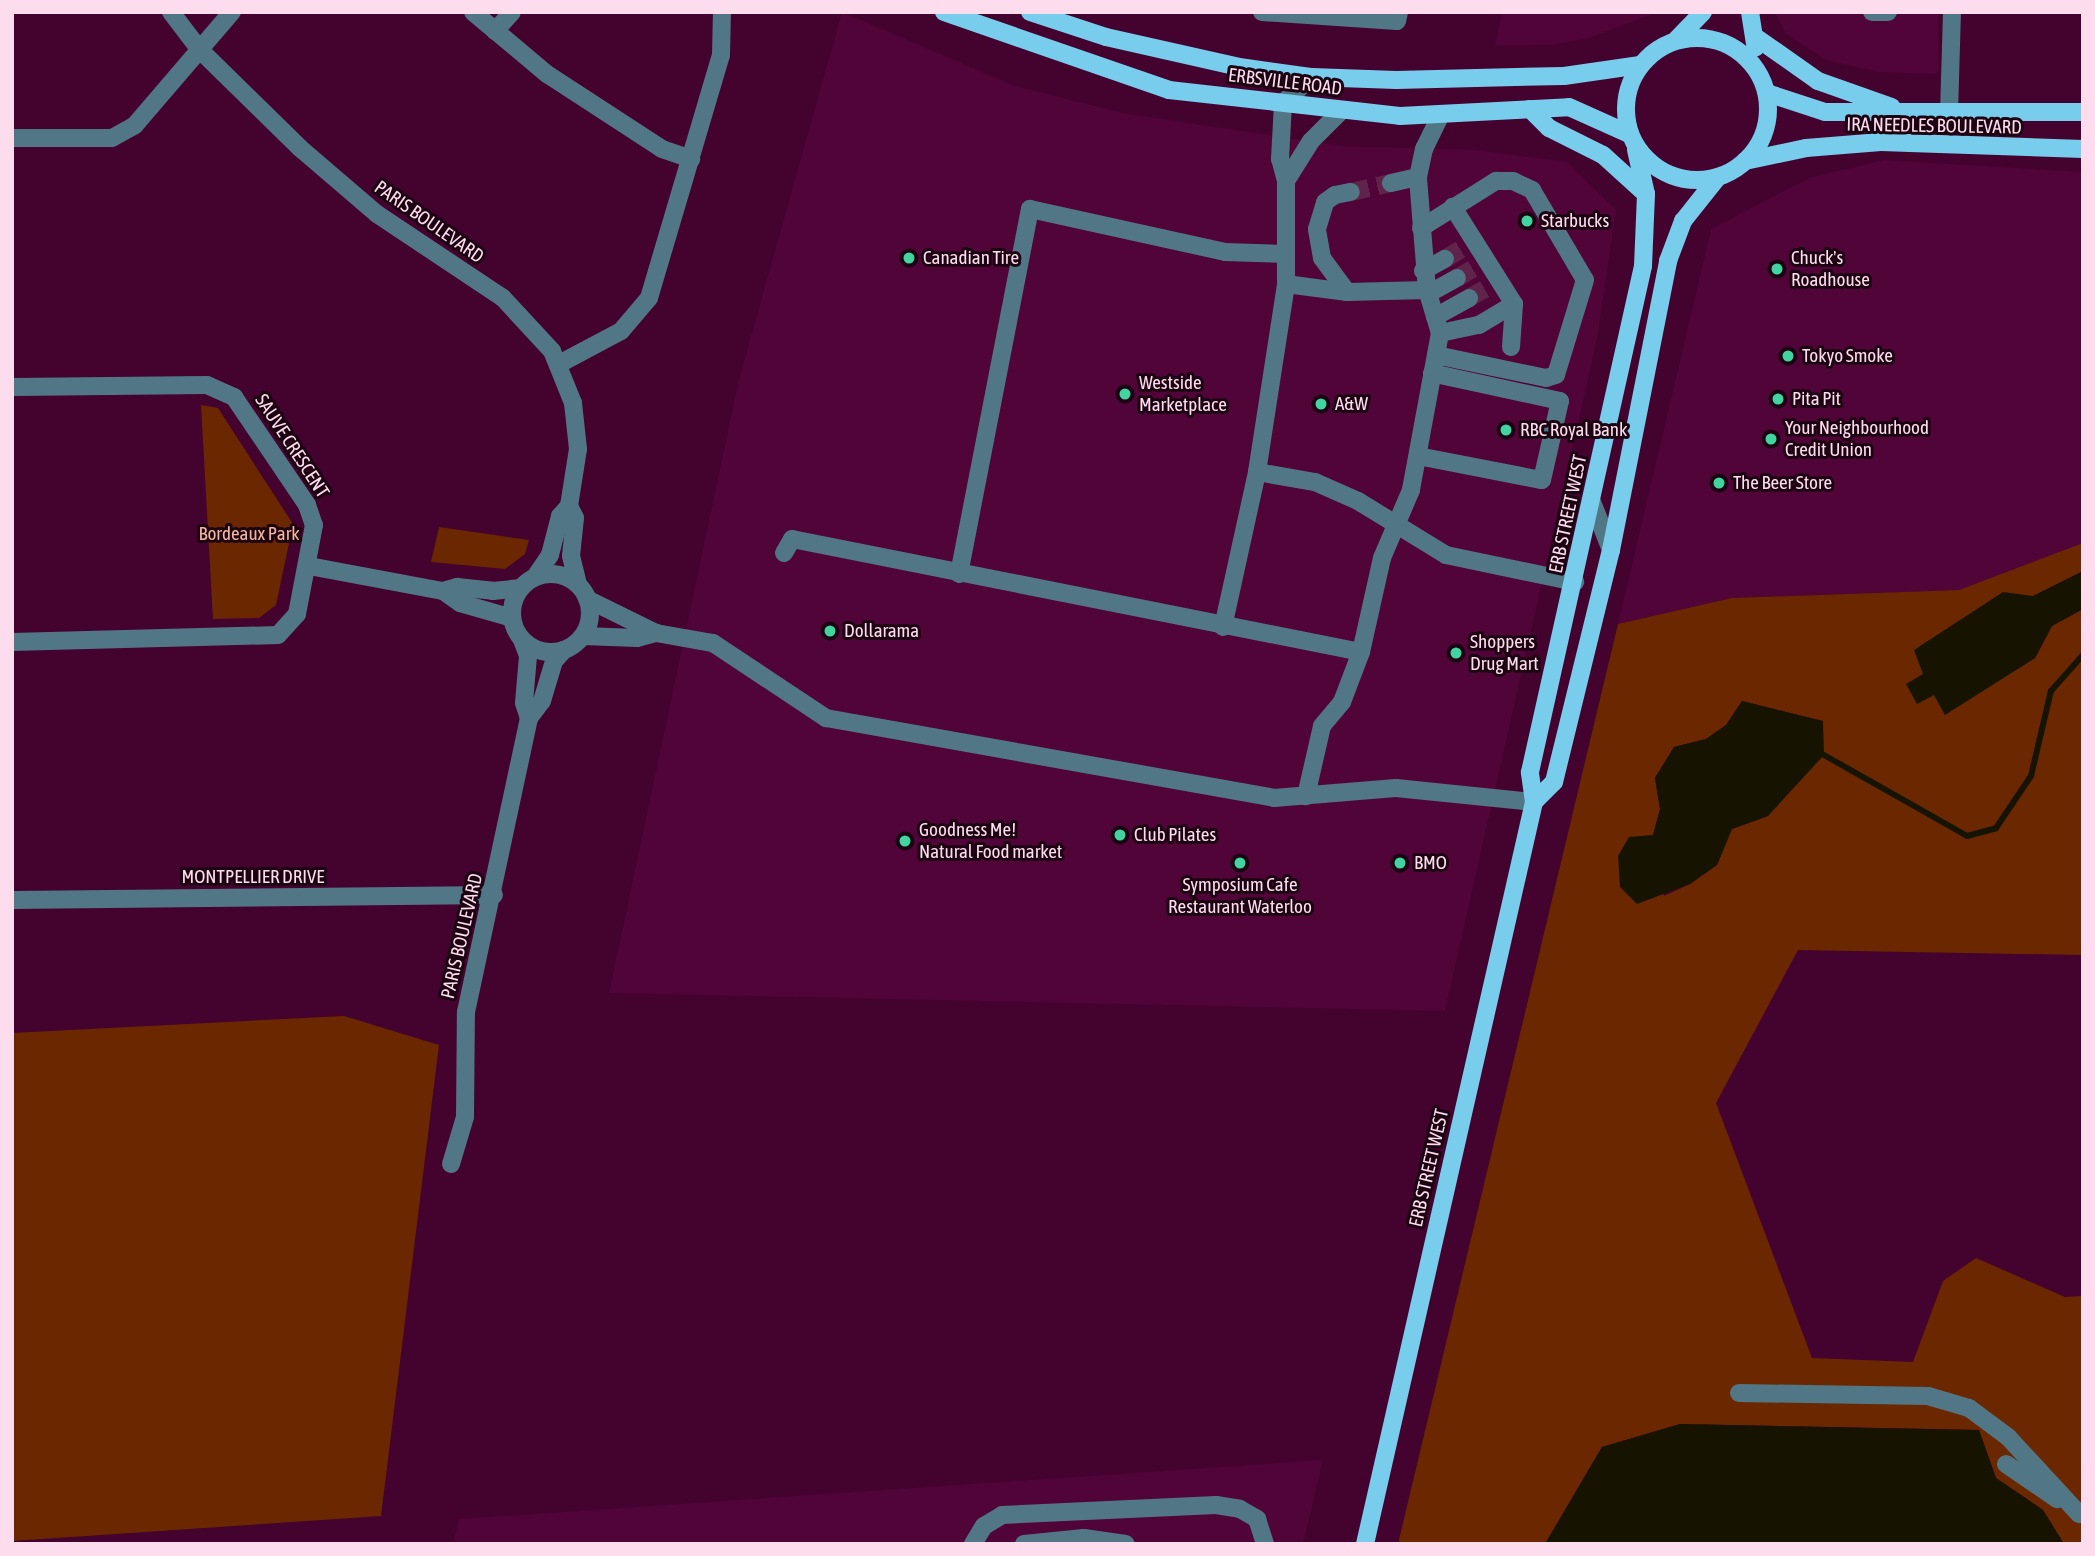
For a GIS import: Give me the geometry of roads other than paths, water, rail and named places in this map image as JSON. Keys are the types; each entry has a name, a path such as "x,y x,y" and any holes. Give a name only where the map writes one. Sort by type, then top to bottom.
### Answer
{"main road":[{"name":"ERBSVILLE ROAD","path":"944,12 1170,90 1400,116 1569,107 1633,142"},
{"name":"ERBSVILLE ROAD","path":"1030,12 1106,37 1240,67 1312,76 1396,80 1564,76 1640,65"},
{"path":"1703,12 1676,40 1640,65 1628,92 1633,142 1676,177 1718,177 1745,162 1764,134 1764,86 1750,12"},
{"path":"1754,36 1818,80 1908,113"},
{"path":"1676,40 1707,39 1732,47 1753,64 1764,86"},
{"name":"IRA NEEDLES BOULEVARD","path":"1764,86 1825,111 2083,112"},
{"path":"1530,109 1549,128 1604,155 1646,194"},
{"name":"ERB STREET WEST","path":"1365,1544 1534,802 1530,772 1643,266 1646,194 1633,142"},
{"name":"IRA NEEDLES BOULEVARD","path":"1745,162 1806,148 1881,142 2083,149"},
{"name":"ERB STREET WEST","path":"1534,802 1554,782 1611,550 1668,261 1683,221 1718,177"}],"street":[{"name":"PARIS BOULEVARD","path":"171,12 200,50 300,148 377,214 514,307 536,329 559,364 578,433 569,506 576,525 571,556 583,592"},
{"path":"12,138 112,138 135,125 232,12"},
{"path":"473,12 547,74 662,149 691,159"},
{"path":"495,31 512,12"},
{"path":"559,364 621,331 644,307 721,55 722,12"},
{"path":"1262,12 1397,21 1399,12"},
{"path":"1871,12 1888,12"},
{"path":"1949,113 1952,12"},
{"path":"1223,627 1257,472 1286,284 1286,181 1280,159 1283,103 1312,76"},
{"path":"1286,181 1311,141 1342,110"},
{"path":"1306,796 1321,726 1342,702 1361,652 1382,558 1411,490 1418,456 1434,364 1437,325 1423,271 1419,172 1441,114"},
{"path":"1391,183 1419,172"},
{"path":"1421,228 1496,181 1513,181 1532,190 1585,281 1556,375 1546,378 1434,364"},
{"path":"1347,292 1322,258 1317,229 1325,202 1335,195 1351,192"},
{"path":"1452,207 1481,264 1494,284 1514,304 1511,347"},
{"path":"959,574 1030,209 1226,252 1286,254"},
{"path":"1423,271 1445,258"},
{"path":"1286,284 1347,292 1428,292 1457,278"},
{"path":"1437,325 1469,298"},
{"path":"1437,325 1479,326 1514,304"},
{"path":"1418,456 1542,480 1560,401 1434,364"},
{"name":"SAUVE CRESCENT","path":"12,387 207,385 234,397 311,511 314,524 309,566 294,620 271,638 12,642"},
{"path":"1257,472 1315,482 1397,522 1446,555 1574,582"},
{"path":"1592,502 1611,550"},
{"name":"PARIS BOULEVARD","path":"528,582 550,555 560,516 569,506"},
{"path":"784,554 792,539 1223,627 1361,652"},
{"path":"309,566 443,591 460,603 512,618"},
{"path":"443,591 457,587 493,591 555,574 656,633 713,643 825,718 1273,798 1396,788 1534,802"},
{"path":"528,582 513,602 512,618 522,640 541,652 564,650 583,636 598,633 636,638 656,633"},
{"path":"583,592 590,618 583,636"},
{"name":"PARIS BOULEVARD","path":"522,640 528,656 524,703 530,718"},
{"name":"PARIS BOULEVARD","path":"451,1164 465,1117 466,1012 494,895 530,718 542,701 554,661 564,650"},
{"name":"MONTPELLIER DRIVE","path":"12,900 494,895"},
{"path":"1739,1393 1928,1395 1969,1408 2008,1437 2081,1516"},
{"path":"2006,1464 2081,1516"},
{"path":"976,1538 989,1521 1009,1514 1216,1505 1240,1509 1257,1519 1265,1533 1265,1544"},
{"path":"1024,1544 1096,1538 1126,1544"}],"waterway":[{"path":"1824,755 1967,836 1996,828 2031,776 2051,691 2083,655"}],"tunnel":[{"path":"1351,192 1391,183"},
{"path":"1445,259 1464,247"},
{"path":"1457,278 1476,267"},
{"path":"1469,298 1488,287"}],"place":[{"name":"Starbucks","path":"1527,221"},
{"name":"Canadian Tire","path":"909,258"},
{"name":"Chuck's Roadhouse","path":"1777,269"},
{"name":"Tokyo Smoke","path":"1788,356"},
{"name":"Westside Marketplace","path":"1125,394"},
{"name":"Pita Pit","path":"1778,399"},
{"name":"A&W","path":"1321,404"},
{"name":"RBC Royal Bank","path":"1506,430"},
{"name":"Your Neighbourhood Credit Union","path":"1771,439"},
{"name":"The Beer Store","path":"1719,483"},
{"name":"Dollarama","path":"830,631"},
{"name":"Shoppers Drug Mart","path":"1456,653"},
{"name":"Club Pilates","path":"1120,835"},
{"name":"Goodness Me! Natural Food market","path":"905,841"},
{"name":"Symposium Cafe Restaurant Waterloo","path":"1240,863"},
{"name":"BMO","path":"1400,863"}],"park label":[{"name":"Bordeaux Park","path":"249,534"}]}
